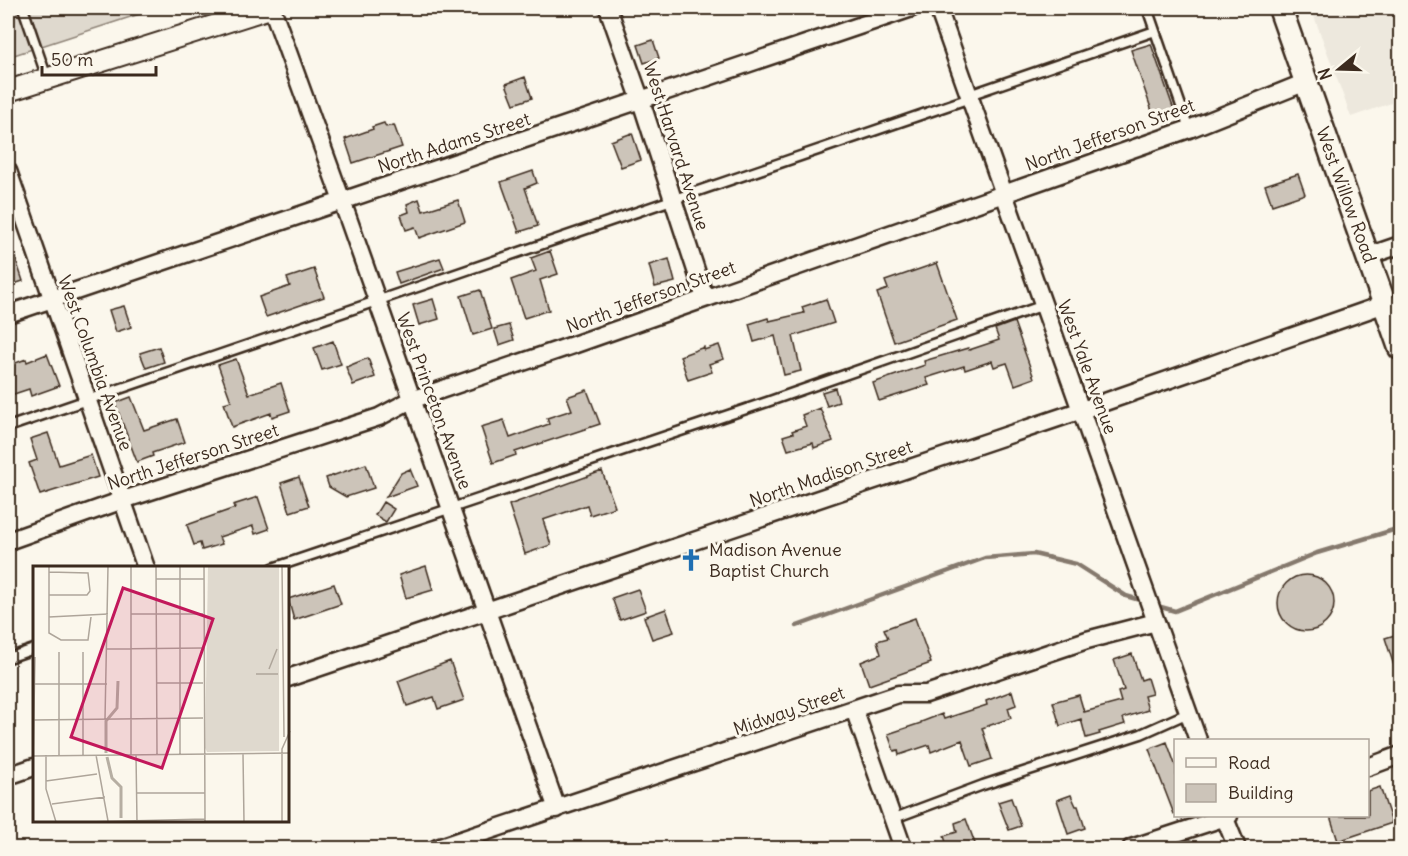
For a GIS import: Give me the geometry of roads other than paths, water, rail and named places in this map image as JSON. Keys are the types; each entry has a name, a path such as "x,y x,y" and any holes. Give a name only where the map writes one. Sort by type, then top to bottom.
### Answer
{"main road":[{"name":"West Willow Road","path":"1280,8 1401,348"}],"street":[{"path":"8,91 271,8"},
{"name":"West Princeton Avenue","path":"271,8 342,201 557,809"},
{"name":"West Harvard Avenue","path":"608,8 705,298"},
{"name":"North Adams Street","path":"8,314 912,8"},
{"name":"West Yale Avenue","path":"938,8 1197,739"},
{"name":"North Jefferson Street","path":"8,541 123,500 379,417 411,400 1189,129 1306,82"},
{"name":"West Columbia Avenue","path":"8,171 145,566"},
{"path":"1368,256 1401,245"},
{"name":"North Madison Street","path":"290,677 1082,410 1385,303"},
{"name":"Midway Street","path":"437,849 898,694 926,694 1087,640 1155,621"},
{"path":"854,710 903,849"},
{"path":"1369,767 1401,755"},
{"path":"8,776 33,767"},
{"path":"1131,849 1223,817"},
{"path":"1226,817 1237,849"}],"lane":[{"path":"23,8 47,79"},
{"path":"1147,8 1189,129"},
{"path":"8,427 674,200 1155,31"},
{"path":"279,566 778,398 1044,305"},
{"path":"8,658 33,649"},
{"path":"892,819 983,785 1141,734 1188,713"}],"waterway":[{"path":"1154,605 1175,611 1317,553 1400,528"},
{"path":"797,626 985,558 1034,554 1076,564 1126,596 1143,601"}],"place":[{"name":"Madison Avenue Baptist Church","path":"691,560"}]}
